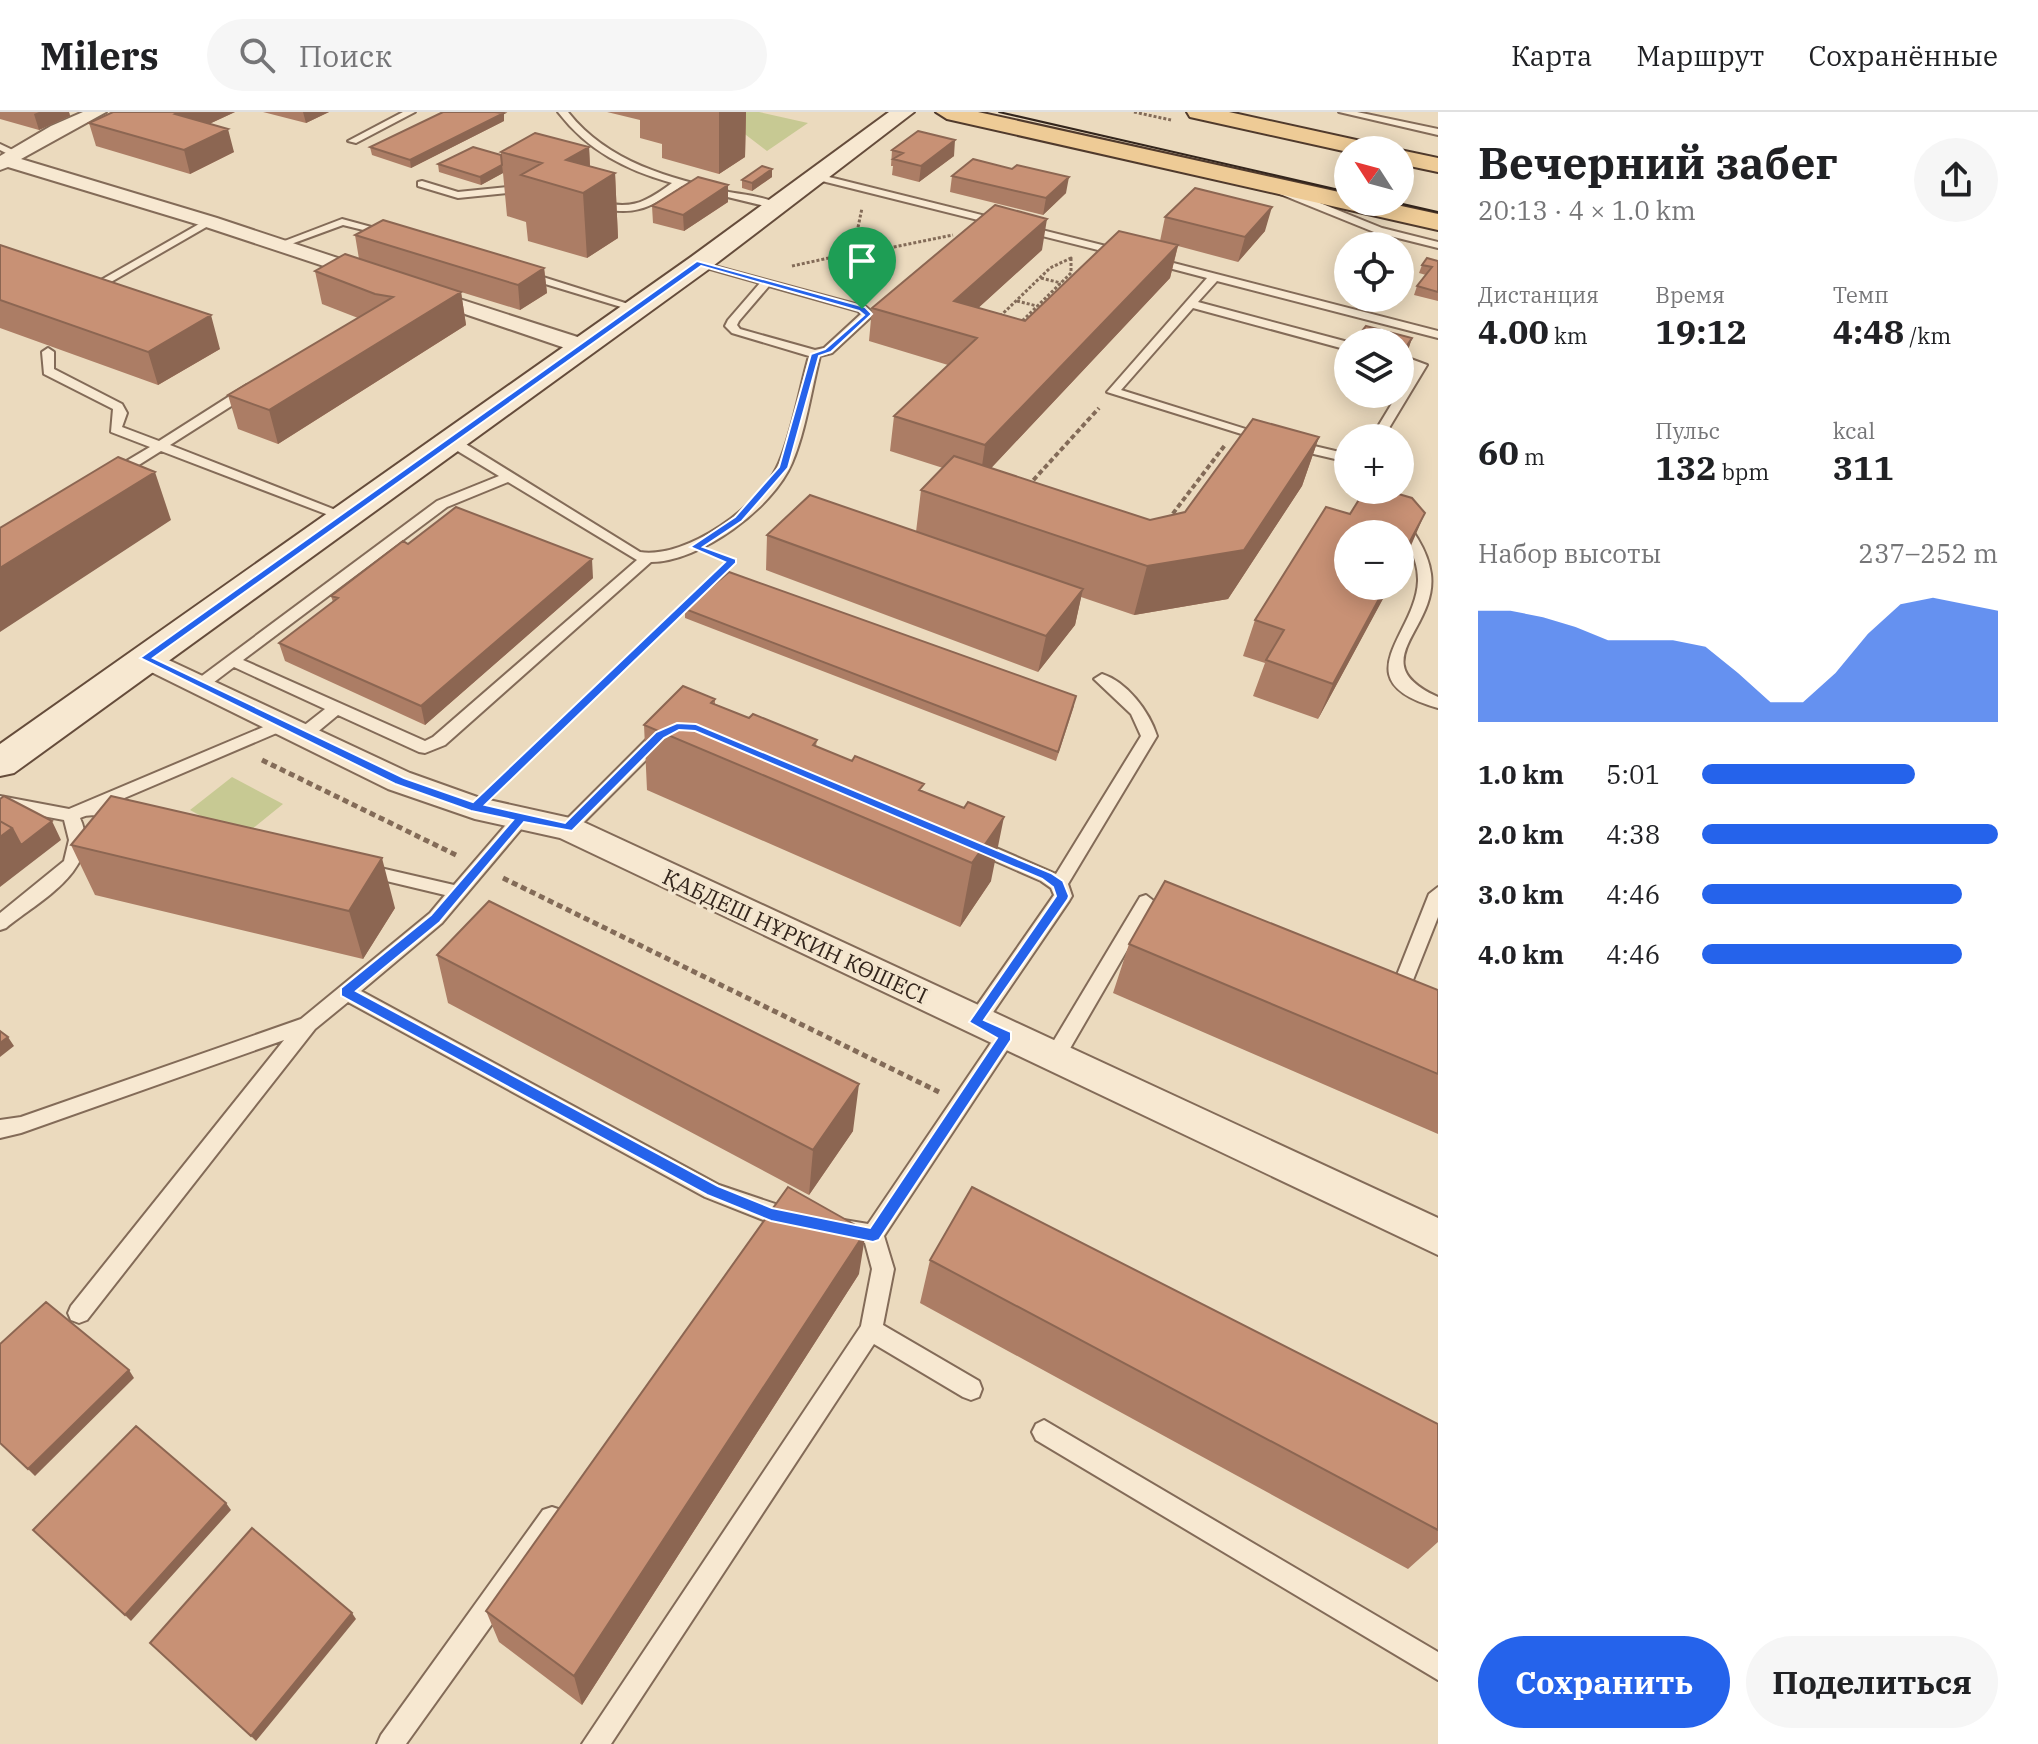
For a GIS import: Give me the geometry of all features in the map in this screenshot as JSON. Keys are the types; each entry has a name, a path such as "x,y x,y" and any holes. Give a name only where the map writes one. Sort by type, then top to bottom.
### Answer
{"main road":[{"path":"0,763 700,263 903,112"},
{"path":"947,112 1334,199"},
{"path":"1198,112 1232,115 1334,141"},
{"path":"1414,160 1438,165"},
{"path":"1411,216 1438,222"}],"street":[{"path":"2,157 97,112"},
{"path":"2,157 210,222 582,346"},
{"name":"ҚАБДЕШ НҰРКИН КӨШЕСІ","path":"145,658 399,781 475,808 568,828 1438,1237"}],"lane":[{"path":"353,141 410,112"},
{"path":"563,112 581,134 628,167 777,206"},
{"path":"1350,113 1438,132"},
{"path":"817,177 1438,335"},
{"path":"1250,179 1378,230 1438,245"},
{"path":"576,198 618,211 633,210 645,207 682,181"},
{"path":"422,184 458,195 539,189"},
{"path":"93,288 210,222"},
{"path":"279,245 342,222 399,236"},
{"path":"700,263 767,282 862,309 868,314 828,351 815,354 736,331 731,326 767,282"},
{"path":"517,272 635,308"},
{"path":"1215,276 1113,392 1334,457"},
{"path":"1191,304 1334,342"},
{"path":"1385,424 1438,342"},
{"path":"48,352 48,371 118,407 121,413 115,429 127,436 344,516"},
{"path":"233,661 425,748 439,741 646,560 695,547 738,519 784,468 815,354"},
{"path":"1414,363 1421,365"},
{"path":"107,479 266,379"},
{"path":"451,441 646,560"},
{"path":"200,685 442,504 511,476"},
{"path":"1385,504 1421,557 1425,582 1421,606 1394,657 1394,669 1399,680 1413,692 1438,703"},
{"path":"1059,884 1149,736 1145,720 1135,706 1102,679"},
{"path":"0,802 70,815 232,745 292,730 335,709"},
{"path":"568,828 660,735 677,727"},
{"path":"89,807 136,818"},
{"path":"0,923 71,865 78,852 79,831 70,815"},
{"path":"79,1313 308,1024 436,918 522,817"},
{"path":"959,839 1047,876 1059,884 1063,896 976,1022"},
{"path":"350,867 458,892"},
{"path":"1402,985 1438,894"},
{"path":"1054,1058 1146,902"},
{"path":"346,992 766,1221 822,1225 873,1235"},
{"path":"0,1129 21,1125 308,1024"},
{"path":"873,1235 1006,1036"},
{"path":"595,1744 871,1330 883,1269 873,1235"},
{"path":"871,1330 971,1389"},
{"path":"1044,1432 1438,1667"},
{"path":"390,1744 566,1499"}],"path":[{"path":"855,242 864,199 874,191"},
{"path":"879,250 878,258 863,262 846,261 836,254 840,246 855,242 879,250 1009,224"},
{"path":"1071,258 1071,273 1011,332 990,326 1040,277 1050,268 1071,258"},
{"path":"1040,277 1061,283"},
{"path":"1016,301 1037,306"},
{"path":"1028,487 1113,392"},
{"path":"1161,530 1238,429"},
{"path":"475,808 732,561 695,547"},
{"path":"232,745 962,1103"}],"green space":[{"path":"716,112 759,112 808,123 767,151"},
{"path":"232,777 283,804 241,838 190,810"}],"building":[{"path":"113,112 179,112 175,114 228,129 184,150 89,123"},
{"path":"443,112 504,113 410,160 370,147"},
{"path":"918,131 955,140 921,166 893,159 903,153 892,150"},
{"path":"535,133 589,147 566,160 615,173 583,193 521,175 542,163 501,152"},
{"path":"473,147 501,155 502,165 480,177 438,164"},
{"path":"973,159 1012,169 1017,165 1069,177 1046,198 952,176"},
{"path":"762,166 772,169 752,183 742,180"},
{"path":"698,177 728,185 683,215 652,206"},
{"path":"1195,188 1272,207 1245,237 1165,217"},
{"path":"995,205 1047,219 954,301 1025,321 1119,231 1178,245 985,445 894,416 977,338 872,308"},
{"path":"383,220 544,268 518,285 355,235"},
{"path":"0,245 211,315 148,352 0,300"},
{"path":"345,254 461,292 269,410 228,395 393,297 375,294 315,271"},
{"path":"1427,258 1438,261 1438,292 1417,286 1432,267 1422,265"},
{"path":"1253,419 1319,437 1244,550 1147,566 921,490 954,456 1150,520 1185,512"},
{"path":"118,457 155,472 0,568 0,528"},
{"path":"810,495 1083,589 1046,636 767,535"},
{"path":"1414,500 1425,513 1414,534 1414,520 1334,520 1334,600 1378,600 1333,684 1266,660 1284,630 1255,620 1326,507 1350,514 1356,504 1414,504"},
{"path":"456,507 592,559 421,706 279,643 338,598 331,596 403,541 408,544"},
{"path":"729,572 1076,696 1058,752 685,609"},
{"path":"683,686 715,699 711,703 749,718 753,714 817,740 813,745 852,761 855,756 924,784 919,790 964,808 968,802 1004,817 972,863 644,725"},
{"path":"4,796 52,821 21,845 12,828 0,821 0,799"},
{"path":"111,796 382,858 349,911 71,845"},
{"path":"0,821 12,828 0,837"},
{"path":"1165,881 1438,990 1438,1074 1129,944"},
{"path":"489,901 859,1084 813,1150 437,955"},
{"path":"0,1031 8,1037 0,1043"},
{"path":"788,1187 866,1231 574,1676 486,1611"},
{"path":"972,1187 1438,1424 1438,1530 930,1260"},
{"path":"46,1302 129,1370 28,1469 0,1443 0,1344"},
{"path":"136,1426 226,1503 125,1615 33,1530"},
{"path":"252,1528 352,1613 251,1736 150,1643"}],"tram line":[{"path":"999,112 1334,189"},
{"path":"1414,207 1438,212"}],"route":[{"path":"862,309 700,263 145,658 399,781 475,808 522,817 436,918 346,992 712,1191 771,1214 873,1235 1006,1036 976,1022 1063,896 1059,884 1047,876 696,727 677,727 660,735 568,828 522,817 475,808 732,561 695,547 738,519 784,468 815,354 828,351 864,320 868,314 862,309"}]}
